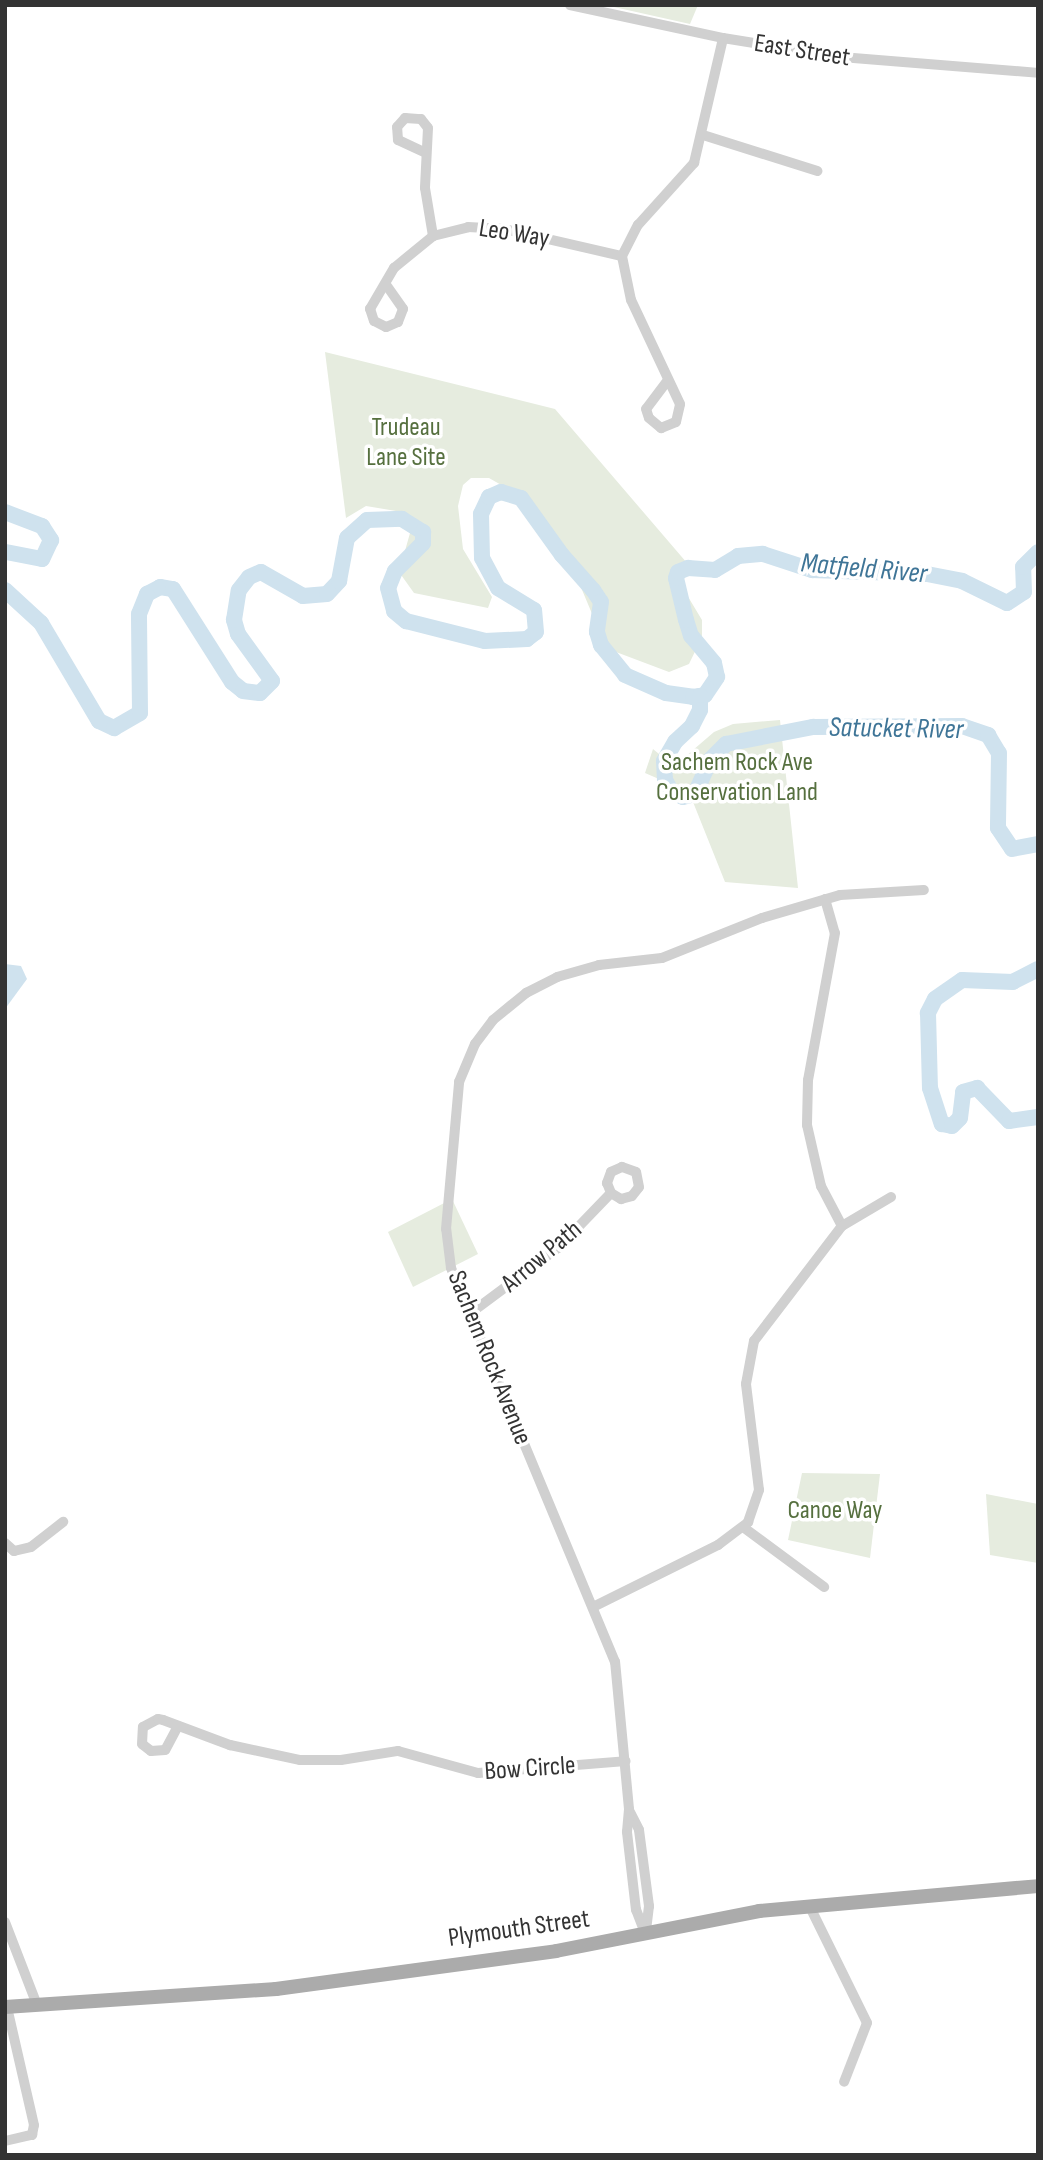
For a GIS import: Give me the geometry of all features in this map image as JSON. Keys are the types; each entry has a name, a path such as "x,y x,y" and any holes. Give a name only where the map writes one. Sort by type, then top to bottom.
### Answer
{"main road":[{"name":"Plymouth Street","path":"6,2007 288,1987 529,1955 809,1905 1038,1886"}],"street":[{"name":"East Street","path":"570,5 723,38 862,60 1038,73"},
{"path":"668,380 631,300 622,256 638,225 686,175 703,135 723,38"},
{"path":"703,135 817,171"},
{"path":"426,153 426,202 433,236"},
{"name":"Leo Way","path":"387,286 399,263 433,236 455,228 490,227 622,256"},
{"name":"Sachem Rock Avenue","path":"645,1933 636,1910 627,1832 629,1809 618,1674 593,1607 468,1315 447,1242 455,1110 468,1056 493,1020 526,993 567,973 662,958 825,899 865,891 924,890"},
{"path":"825,899 835,933 808,1080 807,1125 821,1186 842,1226"},
{"name":"Arrow Path","path":"468,1315 558,1248 611,1193"},
{"path":"593,1607 687,1562 743,1527 754,1511 759,1490 746,1384 750,1352 766,1320 842,1226 891,1196"},
{"path":"5,1543 14,1551 32,1547 63,1522"},
{"path":"743,1527 824,1587"},
{"name":"Bow Circle","path":"178,1726 230,1745 300,1760 333,1761 398,1751 478,1773 625,1761"},
{"path":"809,1905 867,2023 844,2082"},
{"path":"5,1922 37,2005"},
{"path":"5,2141 32,2135 34,2125 6,2007"}],"green space":[{"path":"605,5 698,5 690,24"},
{"name":"Trudeau Lane Site","path":"325,352 555,409 693,570 683,575 681,585 702,620 702,637 689,664 669,672 616,652 603,640 562,542 515,493 489,478 471,478 463,485 458,506 463,549 492,597 488,608 414,593 399,572 412,526 402,512 366,506 346,518"},
{"name":"Sachem Rock Ave Conservation Land","path":"780,720 798,888 725,882 689,792 645,773 653,749 670,763 679,762 714,732 733,724"},
{"path":"452,1199 478,1254 413,1287 388,1232"},
{"name":"Canoe Way","path":"802,1473 880,1474 870,1558 788,1540"},
{"path":"986,1494 1038,1504 1038,1563 990,1555"}],"water":[{"path":"5,964 21,966 27,979 5,1009"}],"waterway":[{"name":"Matfield River","path":"5,590 41,623 99,721 114,728 140,713 139,614 147,594 160,587 173,589 232,682 243,691 260,693 272,681 238,634 234,620 239,590 249,577 261,572 303,596 327,594 339,581 347,538 367,520 402,519 423,532 423,543 395,571 388,588 394,611 406,621 485,641 527,639 536,632 534,610 498,588 482,558 481,514 489,497 501,492 521,498 562,555 593,590 601,602 597,632 601,645 625,675 666,693 693,697 705,695 717,677 714,663 691,636 676,578 678,572 688,568 715,570 738,556 763,554 812,570 927,574 962,581 1007,603 1024,592 1023,567 1038,552"},
{"name":"Matfield River","path":"5,512 42,526 51,540 42,559 5,552"},
{"name":"Satucket River","path":"700,696 700,710 692,726 675,742 664,761 665,780 671,791 683,797 695,794 710,760 726,744 813,727 962,726 988,735 999,753 998,828 1012,849 1038,844"},
{"name":"Satucket River","path":"1038,969 1013,982 962,980 935,999 928,1013 930,1088 942,1124 952,1126 960,1118 963,1092 977,1088 1009,1121 1038,1117"}]}
